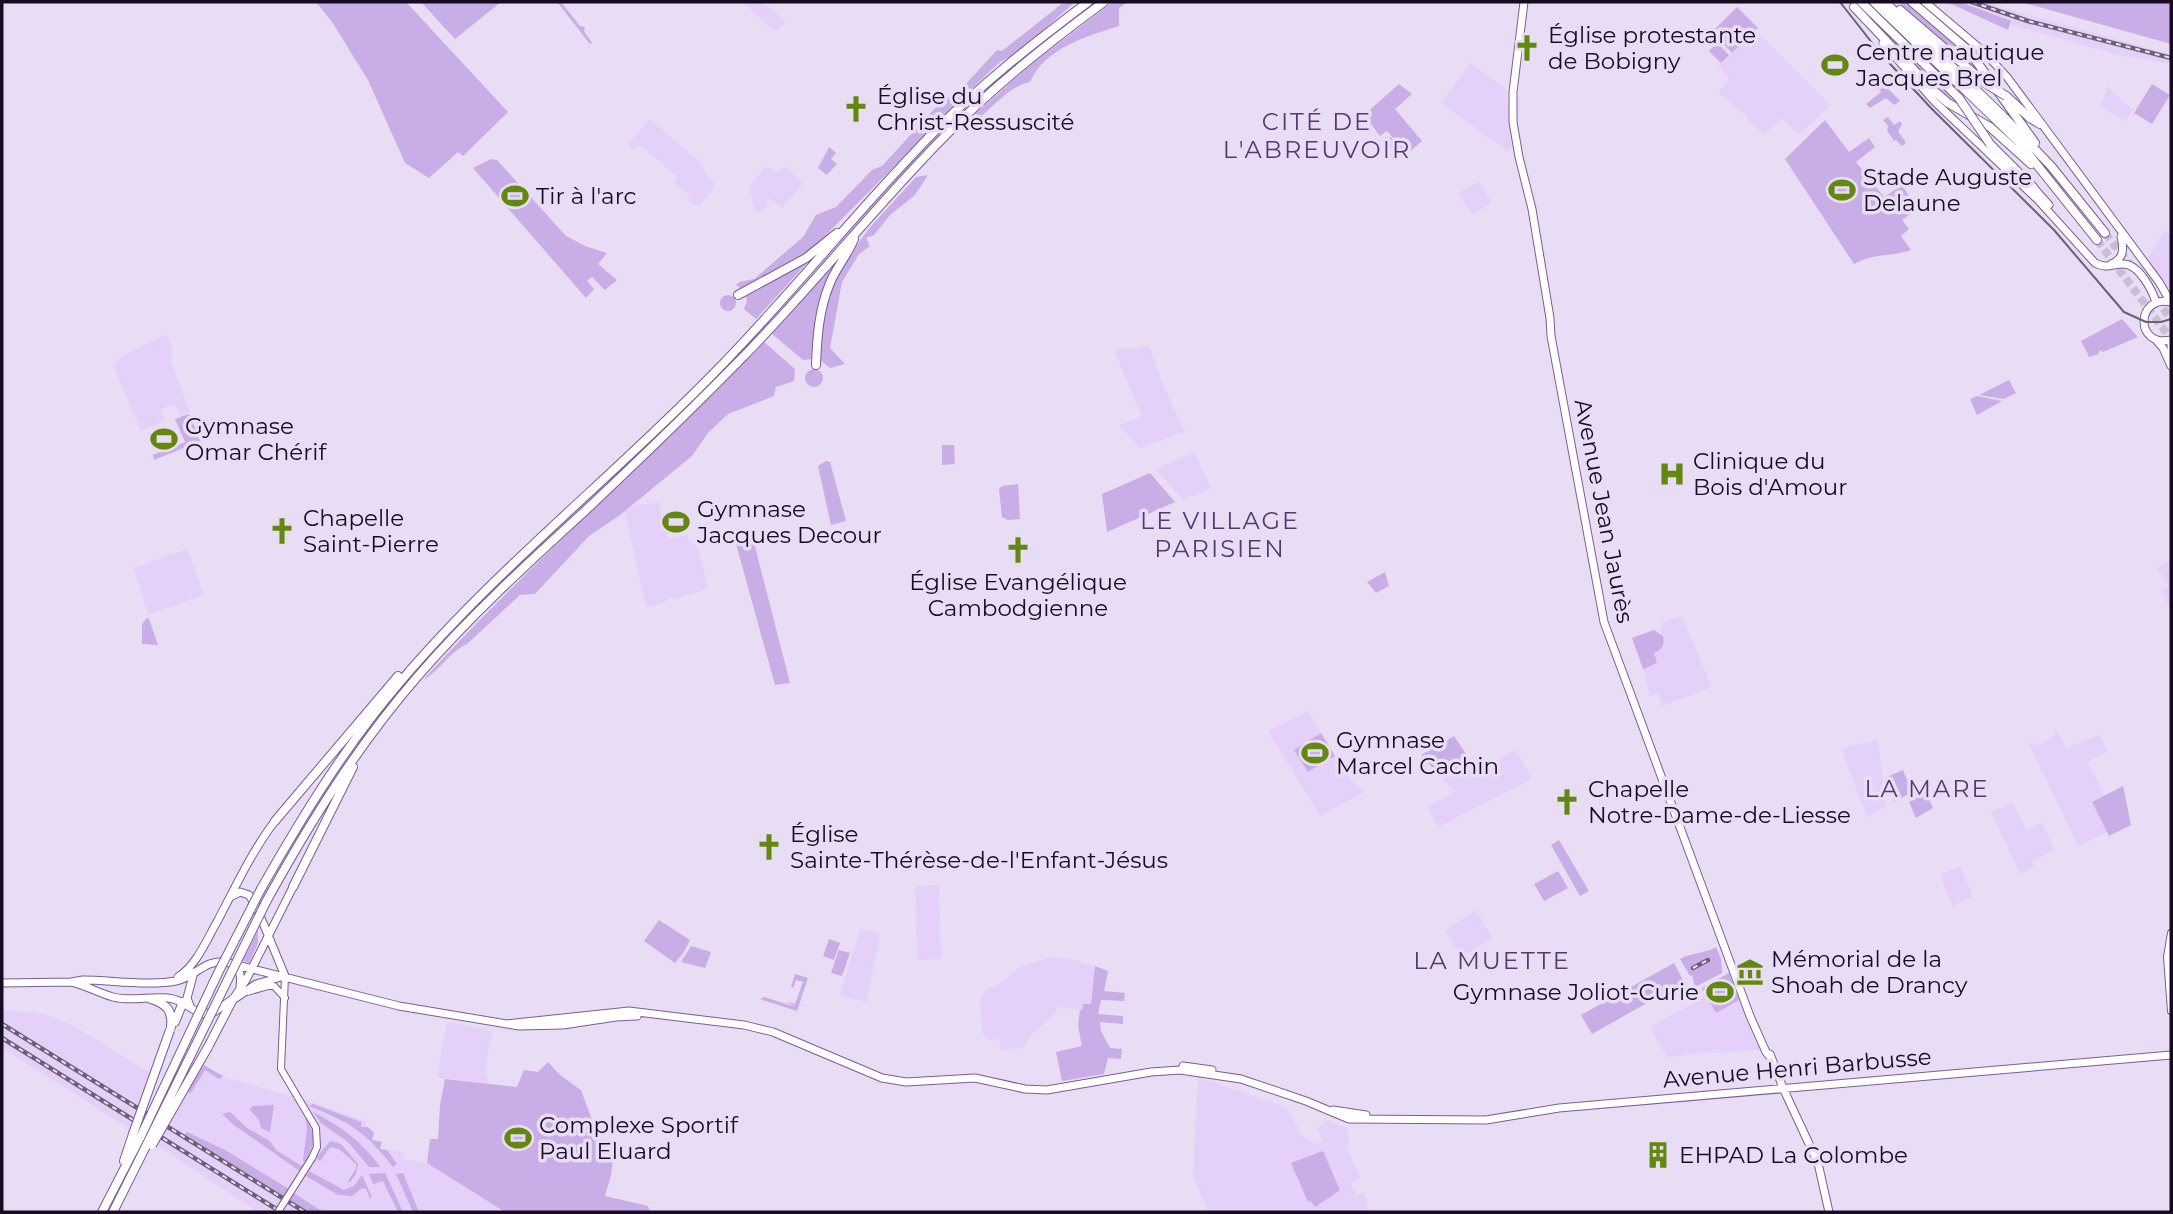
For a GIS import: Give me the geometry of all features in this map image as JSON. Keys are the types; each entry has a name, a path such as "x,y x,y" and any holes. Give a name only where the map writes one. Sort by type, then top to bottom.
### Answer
{"highway":[{"path":"143,1140 303,835 354,758 418,676 472,618 681,420 746,348 770,313 942,124 1010,63 1088,2"},
{"path":"143,1140 224,962 261,889 327,777 376,710 470,606 778,319 920,161 978,104 1104,2"},
{"path":"1874,2 2018,141 2097,240"},
{"path":"1887,2 1985,83 2006,96 2040,124"},
{"path":"1887,2 2051,166"},
{"path":"1912,2 1980,63 2015,118 2105,233"},
{"path":"1855,3 1933,90 1948,103 1990,127 2055,187"},
{"path":"1855,3 1959,98 1990,144 2032,187"},
{"path":"738,295 806,258 833,235 843,231"},
{"path":"816,365 817,334 824,298 857,231"},
{"path":"275,821 404,669 415,665"},
{"path":"293,887 353,767 354,758"},
{"path":"113,1212 141,1156 171,1029 173,1017 168,1007 151,999"},
{"path":"102,1212 124,1168 124,1156 143,1140 208,1047 233,999"},
{"path":"171,1029 186,1002"}],"main road":[{"name":"Avenue Jean Jaurès","path":"1524,2 1513,90 1513,122 1518,158 1532,209 1550,329 1604,622 1749,1013 1765,1042 1820,1168 1829,1212"},
{"path":"1925,2 1994,63 2171,299 2156,302 2147,310 2144,322 2147,331 2163,348 2171,366"},
{"path":"1855,3 1941,109 2056,219 2095,263 2101,266 2123,264 2135,269 2152,290 2156,302"},
{"path":"2032,187 2055,212 2056,219"},
{"path":"2084,249 2090,251 2102,263 2115,262 2123,250 2120,232"},
{"path":"2155,340 2171,340 2171,353"},
{"path":"186,1002 190,975 203,948 257,847 275,821"},
{"path":"241,991 267,934 293,887"},
{"path":"230,896 240,892 249,895 285,976 281,1069 316,1128 317,1147 278,1212"},
{"path":"274,954 273,937 278,915"},
{"path":"2171,933 2167,957 2171,1012"},
{"path":"167,982 183,974 203,948"},
{"path":"71,982 83,979 175,982 210,963 229,963 399,1006 506,1024 543,1026 616,1017 660,1016 763,1029 874,1075 906,1082 975,1078 1025,1089 1047,1090 1152,1072"},
{"path":"229,963 238,968 242,977 241,991"},
{"path":"2,983 71,982 112,996 169,998 186,1002 197,1011 208,1014 241,991 285,976"},
{"path":"241,991 274,986 285,998"},
{"name":"Avenue Henri Barbusse","path":"1152,1072 1172,1066 1203,1068 1332,1110 1349,1119 1498,1119 1559,1108 1782,1084 2171,1055"},
{"name":"Avenue Henri Barbusse","path":"1152,1072 1180,1070 1241,1079"},
{"name":"Avenue Henri Barbusse","path":"1332,1110 1426,1119"}],"shaded area":[{"path":"316,2 406,2 508,112 463,156 458,152 429,178 405,163 368,80 332,22"},
{"path":"421,2 501,2 455,39"},
{"path":"557,2 561,2 580,26 585,27 584,31 592,43 590,44"},
{"path":"742,2 763,2 786,22 776,32"},
{"path":"1064,2 1075,2 1016,54 1000,62 819,242 797,260 742,289 736,285 754,279 803,237 816,215 836,207 872,170 882,166 938,105 963,87 997,50 1002,51"},
{"path":"1093,2 987,89 942,132 960,114 1002,75"},
{"path":"1113,2 1128,2 1119,8 1119,26 1081,39 1056,52 1037,70 1030,82 1009,92 979,118 975,114 1034,62"},
{"path":"1856,2 1959,106 1937,90"},
{"path":"1898,2 1907,2 1956,43 1984,74 1982,76"},
{"path":"1947,2 1960,2 2011,21 2008,30"},
{"path":"1954,2 1986,2 2171,54 2171,64 2118,55 2005,23"},
{"path":"2021,2 2171,2 2171,44"},
{"path":"1737,7 1758,28 1732,53 1712,32"},
{"path":"1756,30 1831,105 1799,135 1781,118 1764,135 1747,116 1718,93 1730,78 1723,72 1723,68 1718,67"},
{"path":"1717,43 1729,55 1721,63 1709,51"},
{"path":"1471,63 1506,89 1512,147 1508,152 1441,103"},
{"path":"1874,74 1900,101 1894,105 1886,98 1870,108 1866,104 1881,92 1870,79"},
{"path":"1399,84 1412,94 1395,109 1422,141 1406,155 1399,146 1392,151 1384,141 1390,137 1394,139 1387,131 1380,136 1364,115"},
{"path":"2152,84 2170,95 2152,124 2134,113"},
{"path":"2108,87 2133,110 2125,121 2100,106"},
{"path":"1888,117 1894,125 1900,121 1902,124 1898,131 1906,143 1902,146 1894,141 1887,131 1888,126 1883,120"},
{"path":"650,119 700,162 714,182 714,189 700,205 695,206 688,200 690,196 674,182 677,177 640,145 635,150 630,149 629,143"},
{"name":"Stade Auguste Delaune","path":"1825,120 1849,152 1869,138 1875,147 1856,162 1884,197 1902,185 1918,209 1902,220 1909,229 1901,236 1911,250 1868,258 1854,264 1785,159"},
{"path":"942,132 765,327 764,326 879,197"},
{"path":"829,147 836,153 831,159 837,164 827,175 818,168"},
{"path":"491,159 497,160 566,236 607,253 598,264 617,280 605,290 592,277 587,281 594,289 586,298 473,168"},
{"path":"765,167 779,171 785,167 802,185 782,208 770,198 761,213 756,213 749,187"},
{"path":"928,175 915,195 890,215 874,235 866,238 870,246 859,254 842,282 830,348 845,364 830,368 818,358 824,310 833,284 849,255 871,226 916,177"},
{"path":"1479,181 1492,203 1472,215 1459,193"},
{"path":"2164,231 2171,235 2171,289 2147,260"},
{"path":"843,253 824,290 816,319 813,359 803,360 772,334"},
{"path":"815,254 756,319 744,309 747,301 745,294"},
{"path":"728,295 734,297 734,309 728,311 722,309 720,303 722,297"},
{"path":"2122,319 2138,337 2089,357 2081,341"},
{"path":"758,332 664,430 468,617 377,718 433,649 493,588 673,419"},
{"path":"166,334 173,350 171,362 190,412 181,416 176,405 168,406 161,409 165,420 141,431 113,365 127,353"},
{"path":"764,342 795,369 794,381 776,387 774,396 728,414 708,433 692,456 620,515 589,536 535,594 520,595 423,680 506,593 680,427"},
{"path":"1149,346 1185,432 1140,448 1119,425 1142,417 1114,350"},
{"path":"814,369 820,372 823,378 820,384 814,387 808,384 805,378 808,372"},
{"path":"2009,380 2016,393 2004,399 1979,395"},
{"path":"1977,396 2002,401 1977,415 1970,399"},
{"path":"189,414 201,441 154,460 153,455 185,442 175,419"},
{"path":"942,445 954,445 955,464 942,465"},
{"path":"1194,452 1211,488 1183,500 1156,469"},
{"path":"826,461 830,462 846,521 831,525 818,466"},
{"path":"1150,473 1175,502 1107,532 1102,494"},
{"path":"1018,484 1020,519 1008,520 1002,517 999,489 1002,486"},
{"path":"659,502 668,539 687,535 691,543 696,541 708,589 674,599 668,597 666,602 646,607 624,508"},
{"path":"752,535 790,683 775,685 735,540"},
{"path":"187,549 204,595 148,615 134,568"},
{"path":"2171,559 2171,609 2161,591 2168,586 2157,568"},
{"path":"1385,572 1389,586 1376,593 1367,582"},
{"path":"1682,616 1711,685 1710,688 1662,706 1657,693 1650,696 1643,669 1657,663 1653,652 1663,636 1659,631 1662,630 1662,623"},
{"path":"147,618 158,645 142,644 142,624"},
{"path":"1654,630 1663,636 1663,645 1654,653 1657,663 1643,669 1632,638"},
{"path":"1308,711 1321,733 1295,750 1308,772 1335,756 1351,780 1364,792 1320,816 1268,731"},
{"path":"2057,731 2066,748 2099,735 2108,751 2088,762 2105,796 2092,802 2107,832 2078,846 2029,744 2033,742 2036,746 2055,736 2054,732"},
{"name":"Gymnase Marcel Cachin","path":"1321,733 1335,756 1308,772 1294,750"},
{"path":"1454,736 1471,761 1441,777 1421,755"},
{"path":"1878,740 1886,807 1867,817 1841,748"},
{"path":"1516,750 1532,779 1440,826 1437,825 1427,807 1455,792 1441,777 1471,761 1482,770 1493,773 1498,771 1494,762"},
{"path":"1903,770 1912,792 1896,801 1893,800 1889,776"},
{"path":"2123,786 2131,825 2109,836 2092,802"},
{"path":"1927,794 1933,808 1916,818 1909,802"},
{"path":"2013,802 2026,830 2042,823 2055,850 2031,861 2034,867 2020,874 1991,812"},
{"path":"1559,840 1589,891 1580,896 1551,845"},
{"path":"1960,866 1973,896 1953,907 1940,875"},
{"path":"1558,871 1568,888 1544,901 1534,884"},
{"path":"939,885 941,959 917,960 915,886"},
{"path":"1476,910 1493,939 1461,956 1445,930"},
{"path":"659,920 690,940 675,963 644,941"},
{"path":"860,929 878,933 880,937 866,1002 840,996"},
{"path":"258,930 258,943 249,963 243,961"},
{"path":"829,939 840,943 834,960 823,956"},
{"path":"691,946 711,952 705,968 681,962"},
{"path":"1716,947 1721,959 1722,973 1695,987 1692,975 1690,976 1680,959"},
{"path":"839,950 850,953 842,976 831,973"},
{"path":"1050,957 1095,966 1091,1004 1082,1010 1057,1007 1056,1013 1030,1036 1024,1048 1000,1050 999,1039 988,1039 982,1033 980,999 983,993 990,987 993,989 1020,967"},
{"path":"1674,963 1684,982 1592,1034 1581,1015"},
{"path":"1095,966 1108,971 1104,991 1125,993 1124,1001 1101,1000 1098,1014 1123,1016 1123,1024 1100,1022 1101,1031 1110,1048 1122,1049 1121,1059 1108,1058 1104,1074 1062,1081 1056,1052 1082,1046 1078,1026 1080,1010 1083,1004 1091,1004"},
{"name":"Gymnase Joliot-Curie","path":"1729,973 1739,1000 1716,1013 1702,988"},
{"path":"795,974 808,978 797,1011 760,999 764,997 796,1007 786,1002 795,1004 803,982 796,980 793,988 791,987"},
{"path":"1706,996 1716,1013 1739,1000 1761,1050 1667,1057 1650,1027"},
{"path":"2,1010 42,1013 74,1026 152,1074 130,1129 2,1048"},
{"path":"447,1022 493,1031 485,1066 488,1084 437,1077"},
{"name":"Complexe Sportif Paul Eluard","path":"548,1062 560,1075 581,1090 599,1139 615,1142 605,1196 648,1206 650,1212 505,1212 427,1163 430,1139 438,1139 445,1079 517,1087 524,1070 538,1072"},
{"path":"202,1064 224,1077 309,1101 366,1121 365,1125 374,1133 372,1140 382,1142 380,1149 404,1152 403,1159 427,1163 504,1212 258,1212 157,1145"},
{"path":"202,1064 223,1076 219,1079 205,1070 191,1093 187,1091"},
{"path":"1198,1077 1287,1108 1303,1137 1317,1144 1323,1141 1317,1128 1326,1123 1325,1119 1347,1128 1350,1142 1346,1145 1360,1178 1351,1184 1356,1191 1355,1196 1364,1192 1369,1212 1208,1212 1193,1176"},
{"path":"313,1104 361,1122 361,1127 368,1127 374,1133 372,1140 382,1142 380,1149 387,1150 397,1164 393,1167 365,1136 347,1123 309,1106"},
{"path":"274,1105 270,1132 261,1128 259,1120 250,1110 252,1106"},
{"path":"230,1112 247,1128 270,1141 276,1150 303,1167 301,1172 222,1114"},
{"path":"313,1112 350,1135 380,1167 369,1167 348,1142 321,1123"},
{"path":"305,1114 315,1139 306,1162 303,1161 307,1128"},
{"path":"187,1132 225,1150 289,1189 284,1197 184,1135"},
{"path":"330,1141 341,1144 358,1164 356,1174 350,1182 348,1181 356,1169 356,1164 339,1149 330,1147 320,1161 316,1158"},
{"path":"1323,1151 1340,1190 1315,1207 1311,1201 1308,1202 1291,1163"},
{"path":"309,1171 344,1190 354,1186 362,1175 372,1197 362,1188 352,1196 338,1195 306,1176"},
{"path":"385,1173 403,1212 398,1212 383,1181 373,1184 369,1174"},
{"path":"403,1173 419,1212 413,1212 396,1174"},
{"path":"294,1193 323,1212 309,1212 290,1200"}],"tunnel":[{"path":"2105,233 2133,269"},
{"path":"2097,240 2171,339"},
{"path":"2156,299 2171,319"}],"tram line":[{"path":"1840,2 1880,53 1931,108 2054,230 2124,312 2146,322 2171,319"}],"railway":[{"path":"1972,2 2028,21 2171,58"},
{"path":"1693,968 1708,960"},
{"path":"2,1024 305,1212"},
{"path":"2,1038 281,1212"}],"place":[{"name":"Église protestante de Bobigny","path":"1527,48"},
{"name":"Centre nautique Jacques Brel","path":"1835,65"},
{"name":"Église du Christ-Ressuscité","path":"856,109"},
{"name":"Stade Auguste Delaune","path":"1842,190"},
{"name":"Tir à l'arc","path":"515,196"},
{"name":"Gymnase Omar Chérif","path":"164,439"},
{"name":"Clinique du Bois d'Amour","path":"1672,474"},
{"name":"Gymnase Jacques Decour","path":"676,522"},
{"name":"Chapelle Saint-Pierre","path":"282,531"},
{"name":"Église Evangélique Cambodgienne","path":"1018,550"},
{"name":"Gymnase Marcel Cachin","path":"1315,753"},
{"name":"Chapelle Notre-Dame-de-Liesse","path":"1567,802"},
{"name":"Église Sainte-Thérèse-de-l'Enfant-Jésus","path":"769,847"},
{"name":"Mémorial de la Shoah de Drancy","path":"1750,972"},
{"name":"Gymnase Joliot-Curie","path":"1720,992"},
{"name":"Complexe Sportif Paul Eluard","path":"518,1138"},
{"name":"EHPAD La Colombe","path":"1658,1155"}],"district":[{"name":"CITÉ DE L'ABREUVOIR","path":"1317,135"},
{"name":"LE VILLAGE PARISIEN","path":"1220,534"},
{"name":"LA MARE","path":"1927,788"},
{"name":"LA MUETTE","path":"1492,960"}]}
